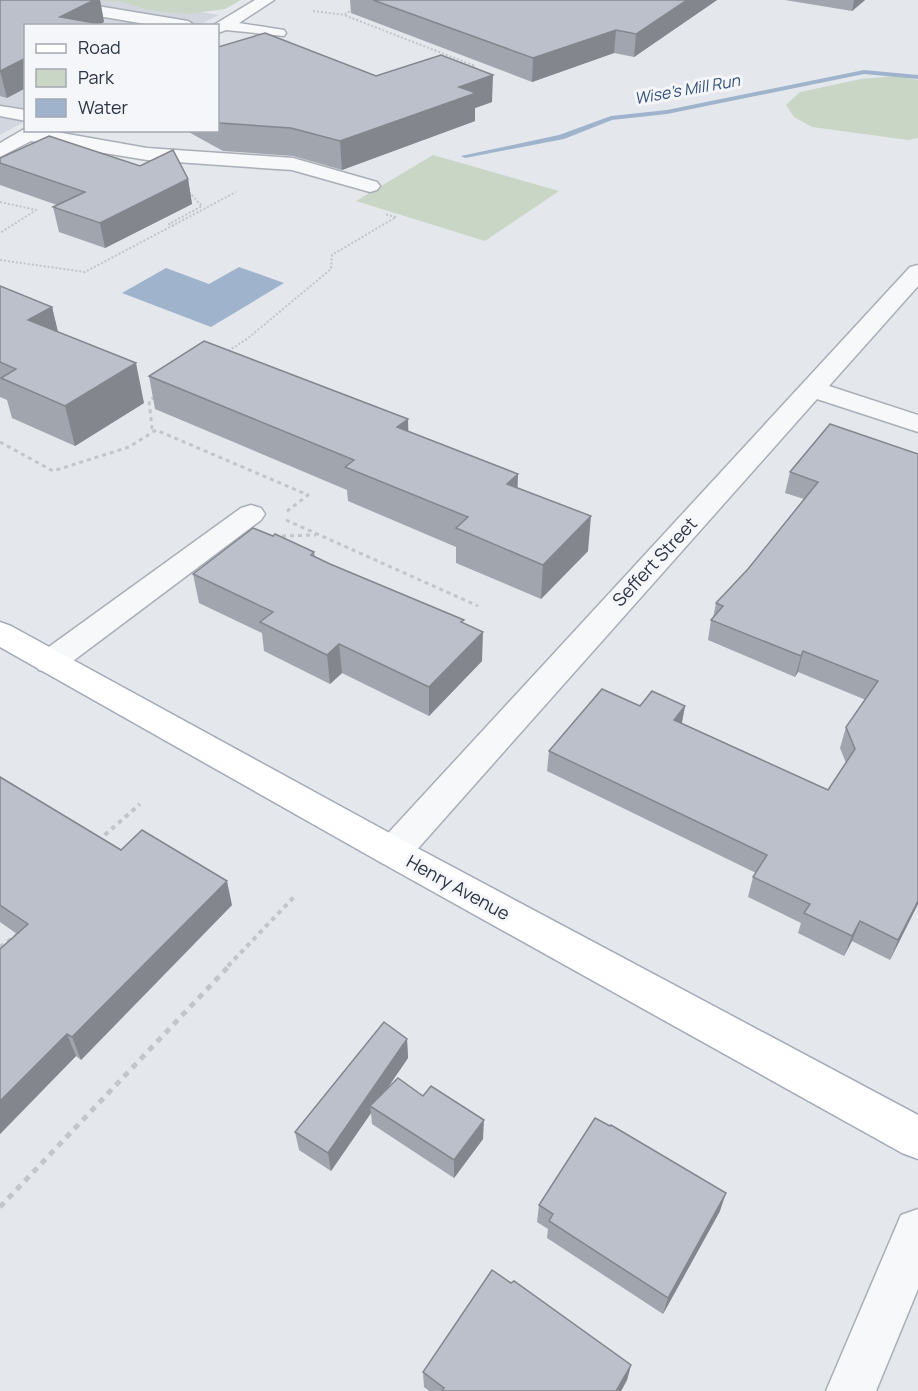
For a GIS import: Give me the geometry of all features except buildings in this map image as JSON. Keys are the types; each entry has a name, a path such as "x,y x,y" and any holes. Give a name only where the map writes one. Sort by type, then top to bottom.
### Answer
{"main road":[{"name":"Henry Avenue","path":"0,633 393,852 918,1138"}],"street":[{"path":"34,0 176,24"},
{"path":"220,26 266,0"},
{"path":"220,26 278,33"},
{"path":"0,111 24,116"},
{"path":"0,151 32,133 147,154 293,164 369,186"},
{"name":"Seffert Street","path":"393,852 918,272"},
{"path":"812,389 918,424"},
{"path":"50,662 251,514"},
{"path":"851,1391 918,1232"}],"path":[{"path":"344,15 354,9"},
{"path":"314,11 344,15 475,66 464,69"},
{"path":"397,35 407,32"},
{"path":"0,260 86,272 206,208 181,183"},
{"path":"0,202 36,210 0,233"},
{"path":"174,226 169,224 202,206"},
{"path":"222,355 248,339 331,269 332,255 396,217 374,210"},
{"path":"159,394 149,400 153,428 308,495 280,517 478,606"},
{"path":"0,442 53,471 129,447 156,430"},
{"path":"276,540 282,535 320,535"},
{"path":"96,843 140,804"},
{"path":"0,1207 295,896"},
{"path":"0,947 24,929"}],"shaded area":[{"path":"0,0 129,0 219,15 201,24 24,24 24,122 0,135"}],"green space":[{"path":"93,0 241,0 225,9 187,14 148,10 123,2"},
{"path":"896,76 918,80 918,138 908,140 812,127 794,117 786,105 800,92 861,79"},
{"path":"433,155 559,191 485,241 356,201"}],"water":[{"path":"239,267 284,283 211,327 122,293 166,268 209,284"}],"waterway":[{"name":"Wise's Mill Run","path":"465,156 561,137 611,118 667,112 864,72 918,77"}]}
